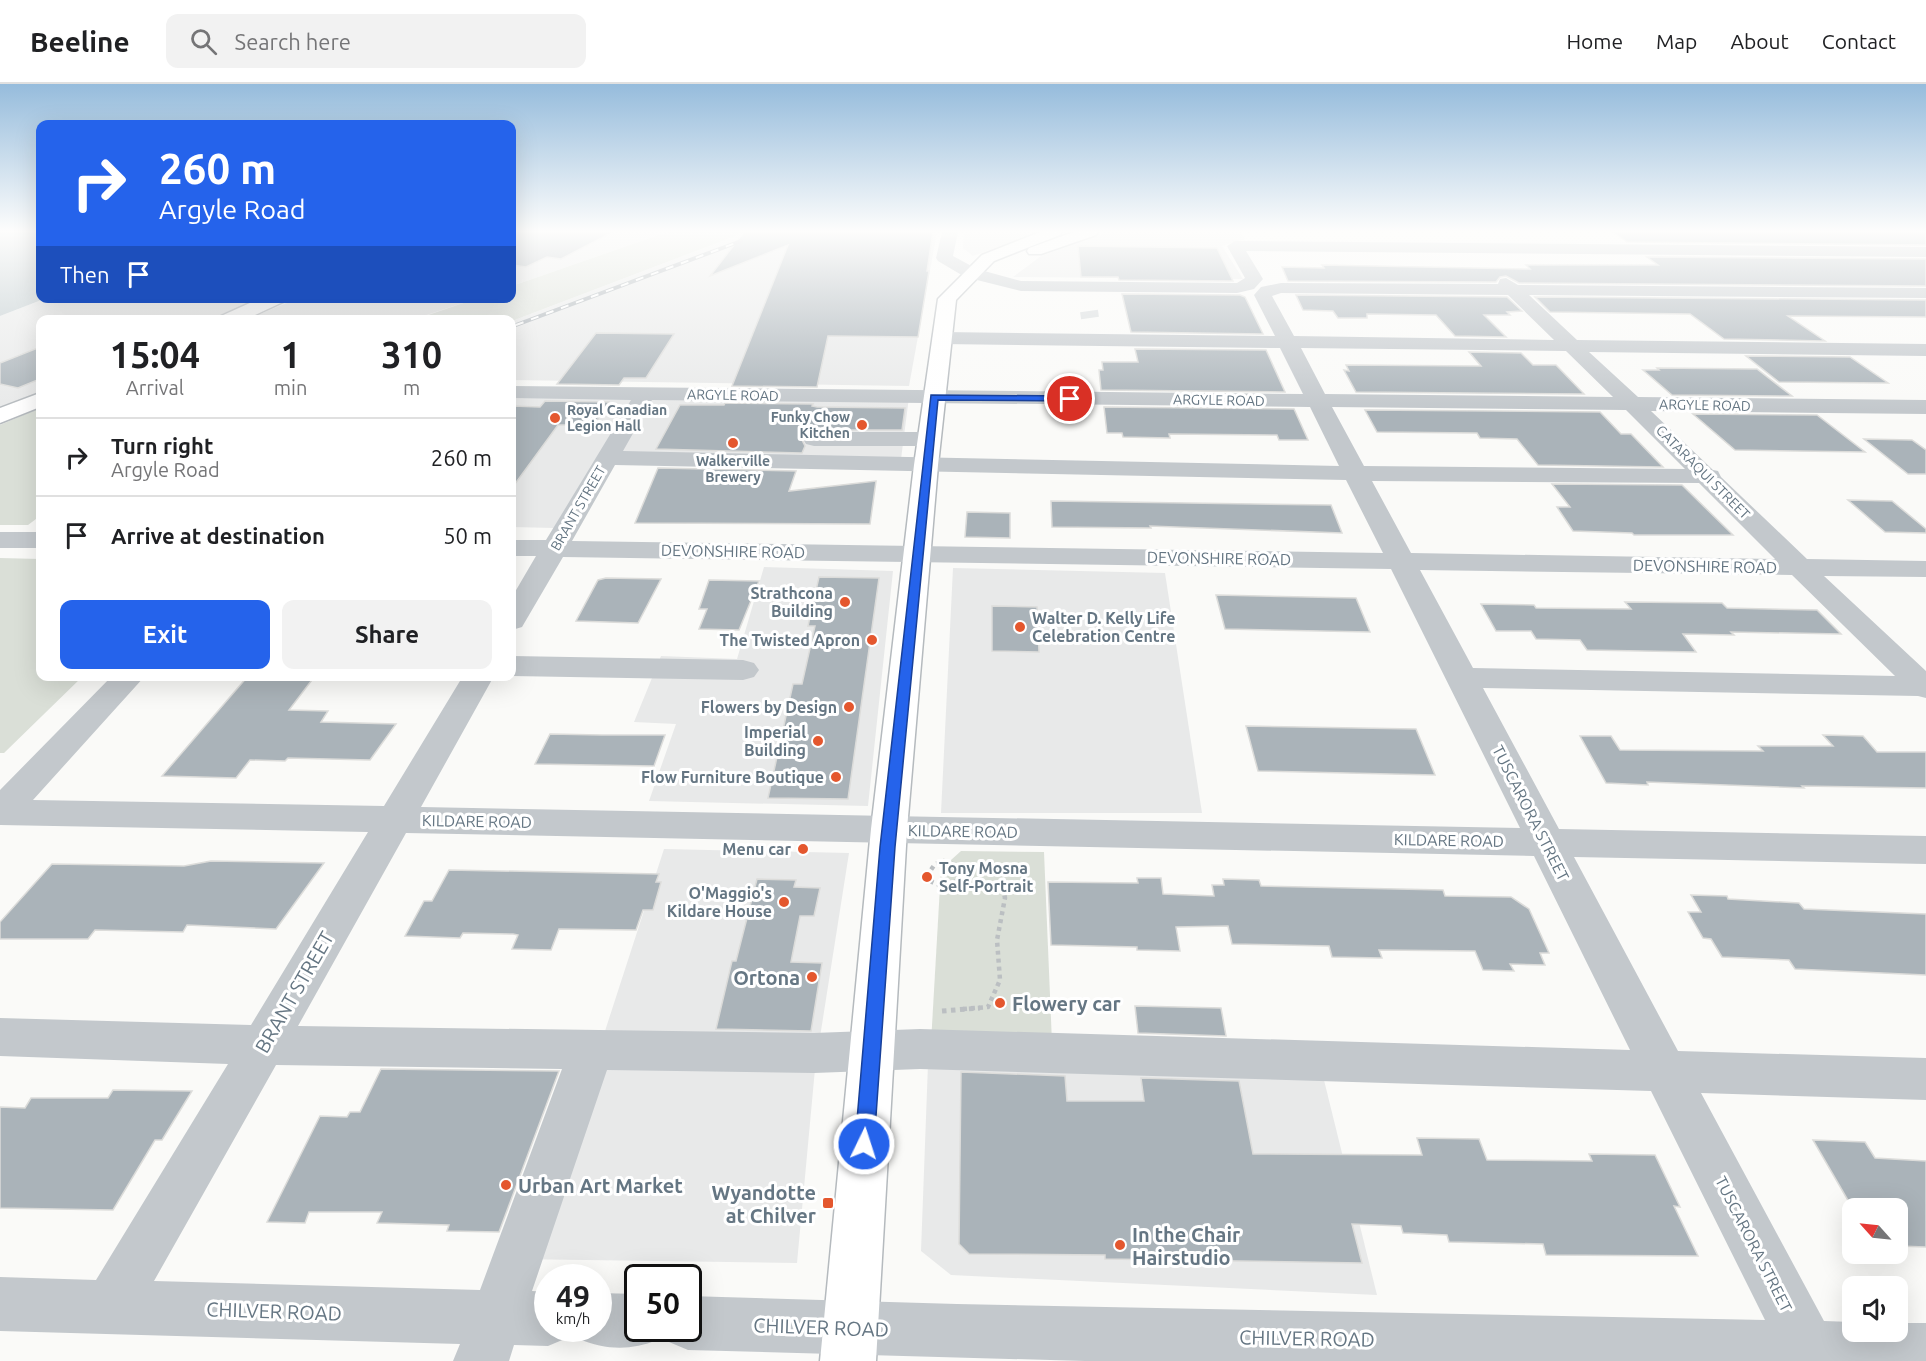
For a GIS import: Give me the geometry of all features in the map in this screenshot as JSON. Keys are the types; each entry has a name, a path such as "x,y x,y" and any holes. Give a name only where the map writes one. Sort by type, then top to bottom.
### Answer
{"main road":[{"path":"849,1344 889,830 916,554 947,298 953,292"},
{"path":"239,315 266,303"},
{"path":"0,416 36,401"}],"street":[{"path":"1067,292 1068,305"},
{"name":"TUSCARORA STREET","path":"1266,292 1263,295 1354,473 1808,1348"},
{"name":"CATARAQUI STREET","path":"1515,292 1709,476 1797,567 1925,687"},
{"path":"1732,292 1926,293"},
{"path":"1090,318 1094,340"},
{"path":"942,338 1926,350"},
{"name":"ARGYLE ROAD","path":"516,392 1917,407"},
{"name":"BRANT STREET","path":"516,614 645,394"},
{"path":"1917,407 1926,419"},
{"path":"814,439 929,439"},
{"path":"607,458 1354,473 1709,476"},
{"path":"0,540 36,540"},
{"name":"DEVONSHIRE ROAD","path":"516,548 1926,569"},
{"path":"516,666 743,670"},
{"path":"1461,678 1925,687"},
{"path":"4,804 125,681"},
{"name":"BRANT STREET","path":"110,1307 476,681"},
{"name":"KILDARE ROAD","path":"4,804 395,819 1926,850"},
{"path":"0,1037 263,1045 591,1050 871,1053 920,1049 1926,1079"},
{"path":"489,1339 591,1050"},
{"name":"CHILVER ROAD","path":"0,1304 110,1307 489,1339 534,1324"},
{"name":"CHILVER ROAD","path":"702,1325 849,1344 1267,1349 1808,1348 1926,1351"}],"path":[{"path":"950,861 958,866 962,874 960,878 952,885 941,886 932,882 929,870 934,864 950,861"},
{"path":"935,1012 988,1007 1002,983 997,938 1008,898 998,867"}],"shaded area":[{"path":"0,292 36,292 36,302 0,316"},
{"path":"516,292 589,292 516,319 516,315 429,315 463,303 516,303"},
{"path":"589,292 926,292 909,386 516,380 516,319"},
{"path":"36,302 259,303 229,315 36,315 36,395 0,410 0,316"},
{"path":"287,303 463,303 426,315 258,315"},
{"path":"516,392 909,397 900,467 600,462 554,528 516,527"},
{"path":"36,410 36,519 28,525 0,525 0,425"},
{"path":"0,558 36,559 36,681 78,681 4,753 0,753"},
{"path":"764,567 893,571 868,806 649,801 676,724 634,722 661,656 737,659"},
{"path":"953,568 1165,573 1202,813 941,813"},
{"path":"664,849 849,853 815,1069 797,1263 513,1259 605,1031"},
{"path":"961,851 1044,852 1052,1043 931,1043 941,869"},
{"path":"928,1064 1321,1068 1377,1295 951,1275 921,1251"}],"building":[{"path":"769,292 926,292 918,337 828,336 817,387 732,386"},
{"path":"1122,294 1240,295 1245,297 1263,334 1131,332"},
{"path":"1296,295 1507,297 1522,311 1507,312 1510,315 1484,315 1506,337 1455,336 1436,315 1367,314 1367,318 1338,318 1333,311 1303,310"},
{"path":"1535,297 1926,300 1926,317 1788,316 1825,341 1724,339 1690,314 1550,312"},
{"path":"596,333 674,334 646,378 624,378 619,385 557,384"},
{"path":"36,349 36,381 18,388 0,384 0,363"},
{"path":"1135,349 1266,350 1285,392 1101,390 1099,370 1103,370 1102,362 1138,362"},
{"path":"1469,352 1521,353 1533,365 1556,365 1584,394 1356,392 1344,370 1349,371 1346,365 1481,366"},
{"path":"1746,356 1850,357 1888,383 1779,382"},
{"path":"1657,368 1757,369 1792,396 1672,395 1643,370 1659,370"},
{"path":"545,401 609,402 594,425 558,425 516,483 516,406 540,407"},
{"name":"Walkerville Brewery","path":"725,403 905,408 902,430 813,430 805,432 801,438 805,446 802,453 656,449 680,405 724,405"},
{"path":"1104,407 1294,409 1308,440 1279,440 1277,435 1169,434 1170,438 1123,437 1122,433 1107,433"},
{"path":"1365,410 1600,412 1621,434 1631,434 1663,467 1538,465 1517,439 1480,438 1477,433 1377,432"},
{"path":"1693,414 1817,415 1865,452 1735,450"},
{"path":"1864,439 1912,440 1926,450 1926,474 1908,474"},
{"path":"658,468 796,471 789,491 876,481 870,524 635,523"},
{"path":"1552,484 1682,485 1733,535 1634,535 1632,533 1573,531 1557,507 1570,507"},
{"path":"1848,500 1892,501 1926,529 1926,533 1885,532"},
{"path":"1051,501 1331,505 1342,533 1150,526 1151,528 1052,527"},
{"path":"967,512 1010,513 1010,538 965,537"},
{"path":"819,577 879,578 848,799 768,798 793,684 802,684 815,626 808,626"},
{"path":"606,578 661,579 638,623 576,621 598,580"},
{"path":"709,580 759,581 739,630 699,629 707,609 699,609"},
{"path":"1216,595 1356,598 1370,632 1225,629"},
{"path":"1625,602 1722,603 1727,608 1817,610 1841,634 1731,632 1734,635 1683,634 1696,652 1587,650 1580,640 1536,639 1531,631 1496,631 1481,604 1534,605 1536,608 1631,609"},
{"name":"Walter D. Kelly Life Celebration Centre","path":"992,606 1037,607 1039,652 992,651"},
{"path":"244,681 311,681 289,710 328,711 321,722 396,724 370,760 288,758 285,761 250,760 236,778 162,776"},
{"path":"1246,726 1416,729 1435,775 1258,771"},
{"path":"550,734 665,735 654,766 535,764"},
{"path":"1823,735 1863,736 1877,752 1926,752 1926,788 1802,786 1804,788 1647,782 1648,785 1606,783 1580,736 1611,736 1620,750 1763,751 1758,746 1833,746"},
{"path":"211,861 324,863 276,929 187,925 183,932 95,930 88,939 0,939 0,922 52,864 184,866"},
{"path":"449,870 659,874 656,882 661,882 653,910 643,910 636,930 559,929 551,950 512,949 518,935 513,934 463,933 460,938 405,936 424,901 432,901"},
{"path":"1137,878 1161,878 1163,894 1214,896 1212,885 1224,885 1223,879 1259,880 1261,886 1443,890 1445,896 1511,897 1529,909 1549,953 1540,953 1545,965 1510,964 1514,971 1483,970 1475,951 1379,950 1382,958 1332,957 1329,946 1232,944 1228,926 1176,927 1180,951 1137,950 1137,947 1051,945 1048,882 1138,883"},
{"path":"757,879 796,880 794,887 820,888 814,916 800,916 791,962 822,963 811,1031 716,1029 732,961 736,961"},
{"path":"1691,895 1799,903 1804,909 1926,914 1926,975 1795,969 1789,960 1722,957 1711,939 1703,938 1688,912 1701,912"},
{"path":"1135,1006 1221,1008 1226,1036 1138,1033"},
{"path":"381,1069 559,1071 499,1232 447,1231 449,1225 377,1223 382,1212 309,1212 305,1223 267,1222 320,1116 347,1117 350,1112 360,1112"},
{"path":"961,1072 1065,1076 1067,1101 1144,1101 1141,1078 1239,1081 1253,1154 1422,1155 1417,1138 1479,1139 1487,1160 1592,1161 1589,1154 1655,1155 1680,1207 1674,1206 1698,1256 1546,1255 1543,1244 1449,1242 1447,1235 1403,1233 1401,1226 1352,1224 1362,1263 1105,1259 1105,1255 969,1254 959,1244"},
{"path":"113,1090 192,1091 162,1140 155,1140 113,1210 0,1208 0,1107 25,1108 31,1098 108,1098"},
{"path":"1813,1140 1865,1142 1875,1158 1926,1161 1926,1247 1908,1246 1908,1198 1847,1198"}],"tunnel":[{"path":"1089,311 1090,318"}],"railway":[{"path":"516,325 605,292"}],"place":[{"name":"Royal Canadian Legion Hall","path":"555,418"},
{"name":"Funky Chow Kitchen","path":"862,425"},
{"name":"Walkerville Brewery","path":"733,443"},
{"name":"Strathcona Building","path":"845,602"},
{"name":"Walter D. Kelly Life Celebration Centre","path":"1020,627"},
{"name":"The Twisted Apron","path":"872,640"},
{"name":"Flowers by Design","path":"849,707"},
{"name":"Imperial Building","path":"818,741"},
{"name":"Flow Furniture Boutique","path":"836,777"},
{"name":"Menu car","path":"803,849"},
{"name":"Tony Mosna Self-Portrait","path":"927,877"},
{"name":"O'Maggio's Kildare House","path":"784,902"},
{"name":"Ortona","path":"812,977"},
{"name":"Flowery car","path":"1000,1003"},
{"name":"Urban Art Market","path":"506,1185"},
{"name":"Wyandotte at Chilver","path":"828,1203"},
{"name":"In the Chair Hairstudio","path":"1120,1245"}],"route":[{"path":"864,1144 888,847 916,554 934,397 1070,399"}]}
